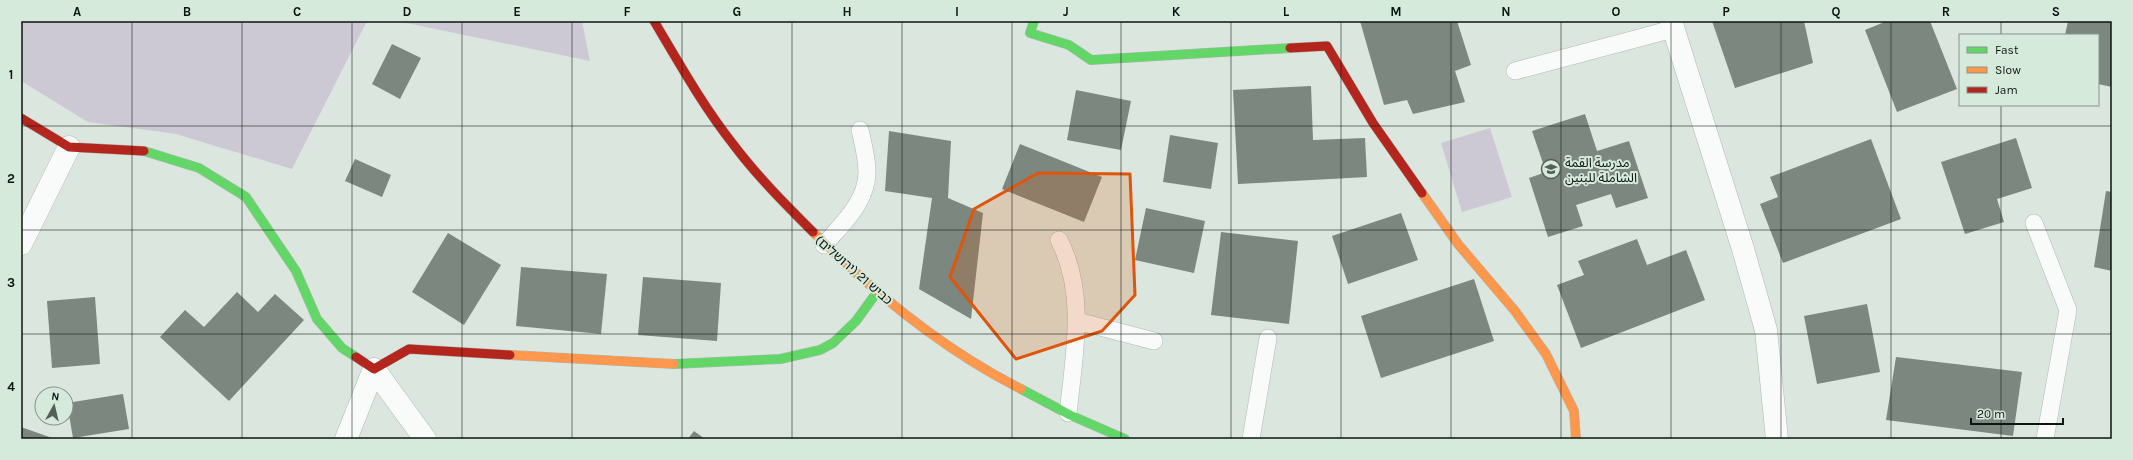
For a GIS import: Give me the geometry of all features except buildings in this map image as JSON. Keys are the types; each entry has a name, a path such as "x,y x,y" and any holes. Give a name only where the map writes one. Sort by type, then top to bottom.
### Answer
{"street":[{"name":"כביש 21 (ירושלים)","path":"654,21 694,89 746,160 824,245 877,292 926,330 994,376 1068,413 1125,439"},
{"path":"1034,21 1030,33 1069,45 1091,60 1327,46 1373,123 1458,244 1514,311 1546,354 1574,411 1576,439"},
{"path":"1672,25 1740,241 1766,330 1777,439"},
{"path":"21,118 69,147 141,150 199,168 246,197 296,271 317,319 342,348 374,370 425,439"},
{"path":"21,244 69,147"},
{"path":"346,439 374,370 410,349 682,365 780,359 804,355 820,350 833,343 856,322 877,292"}],"lane":[{"path":"1515,71 1672,25"},
{"path":"824,245 859,202 865,188 867,173 860,130"},
{"path":"2034,223 2068,310 2045,439"},
{"path":"1058,240 1065,252 1076,296 1077,322 1068,413"},
{"path":"1077,322 1154,341"},
{"path":"1252,439 1268,338"}],"highlighted area":[{"path":"1038,173 1130,174 1135,295 1102,331 1016,359 950,277 974,209"}],"shaded area":[{"path":"21,21 367,21 292,169 176,134 88,122 21,81"},
{"path":"397,21 582,21 590,61"},
{"path":"1490,128 1512,197 1462,212 1441,143"}],"traffic: fast":[{"path":"1034,21 1030,33 1069,45 1091,60 1290,48"},
{"path":"144,151 199,168 246,197 296,271 317,319 342,348 356,357"},
{"path":"674,364 780,359 820,350 833,343 856,321 877,292"},
{"path":"1021,389 1070,415 1125,439"}],"traffic: slow":[{"path":"1422,193 1458,244 1515,311 1546,354 1574,411 1576,439"},
{"path":"813,232 885,298 937,338 992,374 1021,389"},
{"path":"510,355 674,364"}],"traffic: jam":[{"path":"654,21 722,130 761,179 813,232"},
{"path":"1290,48 1327,46 1373,123 1422,193"},
{"path":"21,118 69,147 144,151"},
{"path":"356,357 374,369 409,349 510,355"}],"place":[{"name":"مدرسة القمة الشاملة للبنين","path":"1551,169"}]}
